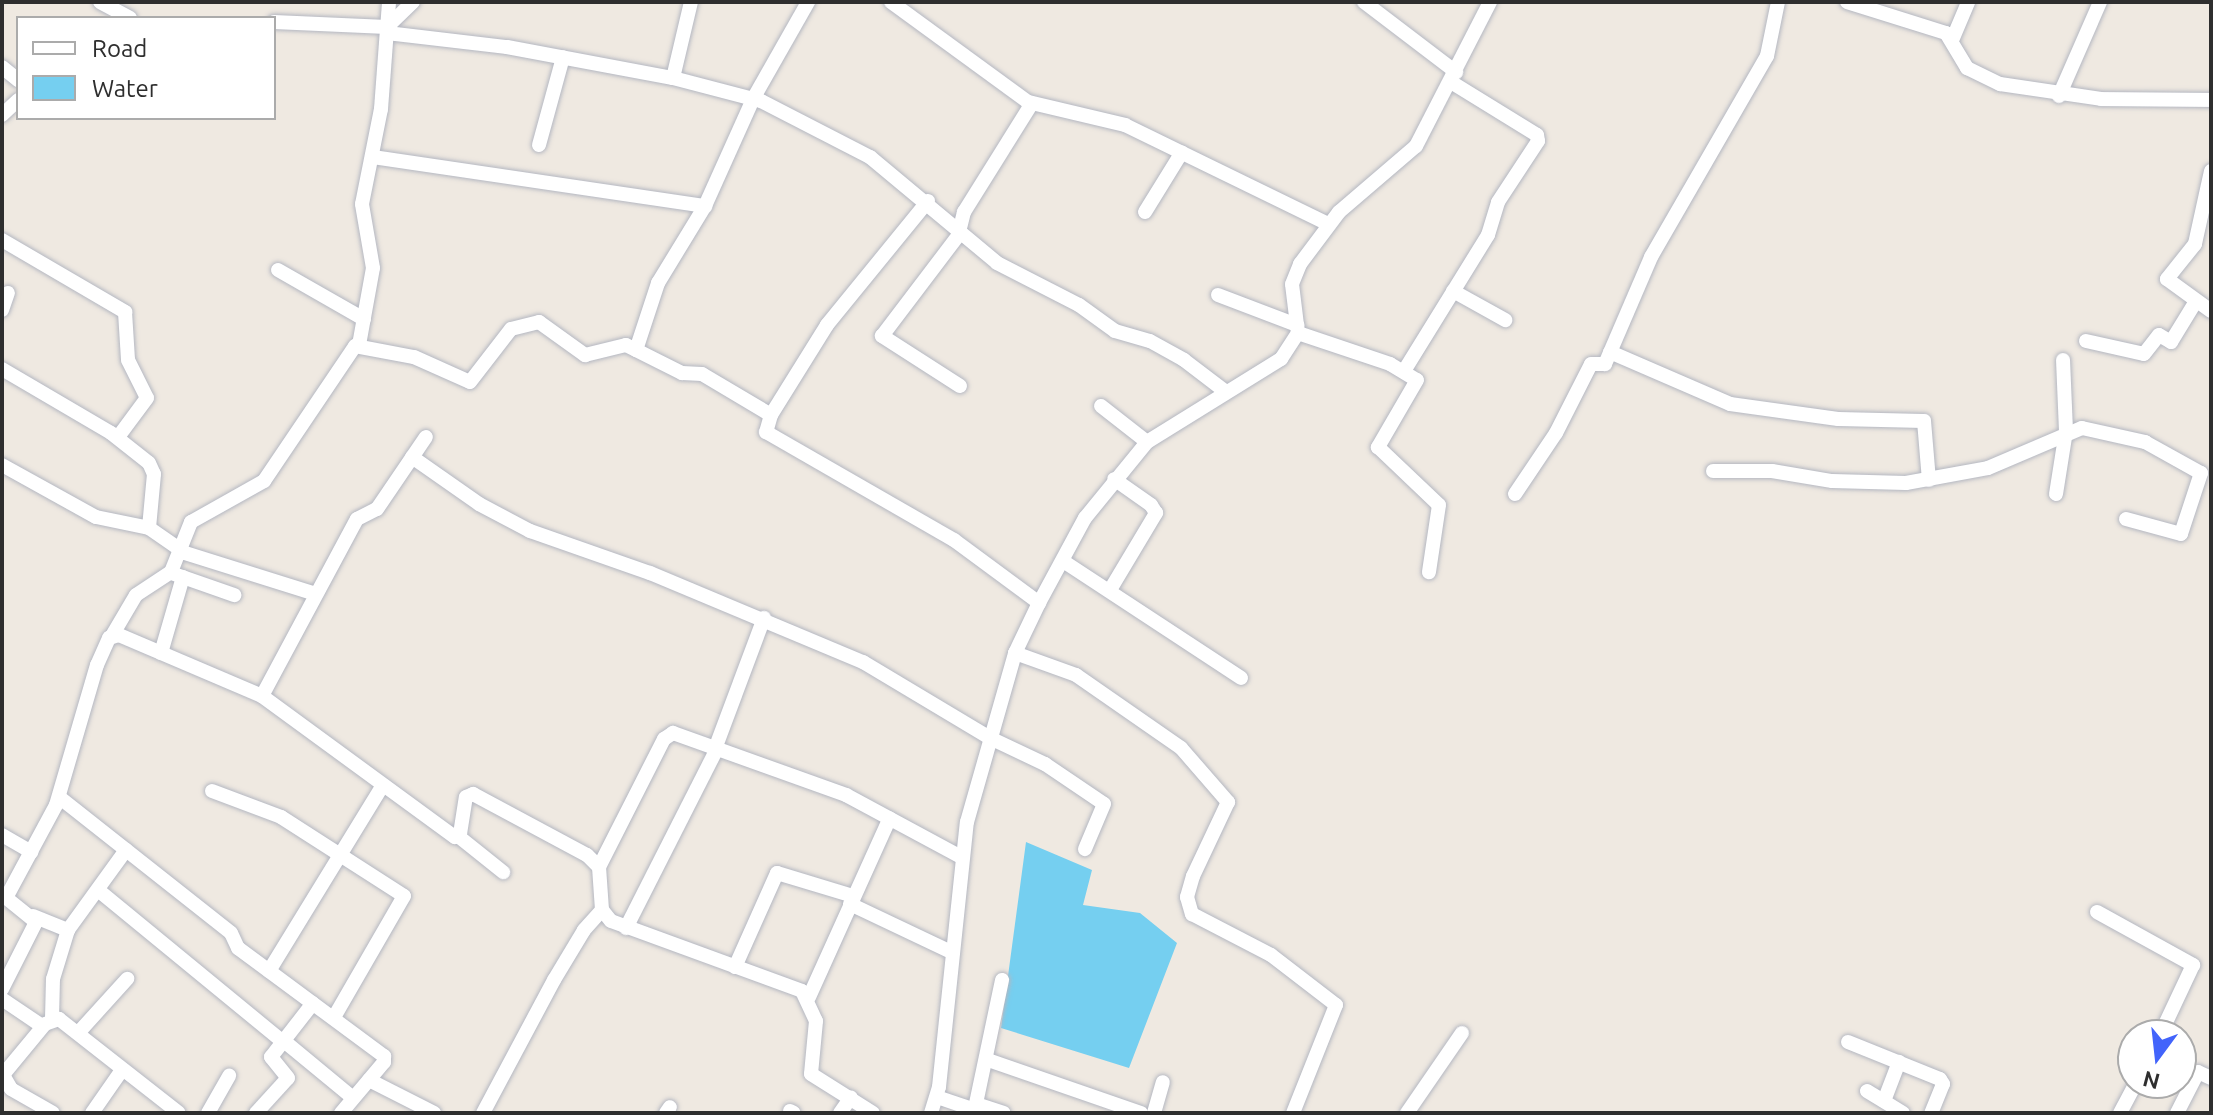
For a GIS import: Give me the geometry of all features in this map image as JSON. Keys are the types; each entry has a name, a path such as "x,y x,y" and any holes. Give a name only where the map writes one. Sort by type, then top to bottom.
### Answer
{"street":[{"path":"100,2 126,16"},
{"path":"161,653 180,550 197,515 244,496 264,481 347,353 359,345 373,268 362,204 373,157 389,2"},
{"path":"387,30 413,2"},
{"path":"673,78 691,2"},
{"path":"636,350 658,283 705,206 753,99 808,2"},
{"path":"891,2 1032,103 1108,119 1328,224"},
{"path":"1364,2 1454,77 1539,137 1496,205 1488,235 1404,371"},
{"path":"931,1113 937,1097 961,857 990,738 1015,653 1039,603 1076,531 1114,479 1147,442 1273,366 1298,329 1293,280 1328,224 1416,146 1490,2"},
{"path":"1515,494 1556,433 1592,363 1604,365 1651,257 1767,56 1778,2"},
{"path":"1847,2 1953,38"},
{"path":"1968,2 1953,38 1962,63 1974,73 2000,84 2059,96 2211,100"},
{"path":"2059,96 2100,2"},
{"path":"276,22 387,30 563,57 673,78 753,99 857,149 928,201 997,263 1079,305 1115,331 1173,353 1226,392"},
{"path":"539,145 563,57"},
{"path":"960,386 882,336 960,229 964,212 1032,103"},
{"path":"1145,212 1182,152"},
{"path":"373,157 705,206"},
{"path":"2211,171 2195,244 2167,279 2211,311"},
{"path":"928,201 849,293 771,415 768,434 954,540 1039,603"},
{"path":"2,240 125,312 128,360 147,398 118,437"},
{"path":"278,270 364,319"},
{"path":"1453,291 1505,320"},
{"path":"2,310 8,293"},
{"path":"1218,295 1404,371 1417,384 1378,447 1439,505 1429,572"},
{"path":"2086,341 2144,354 2159,335 2171,342 2196,301"},
{"path":"359,345 414,357 463,382 470,382 511,329 526,322 547,325 585,355 621,344 682,373 702,374 771,415"},
{"path":"1610,352 1730,404 1838,419 1924,421 1929,480"},
{"path":"2056,494 2066,431 2063,360"},
{"path":"2,369 118,437 153,469 149,528"},
{"path":"1101,406 1147,442"},
{"path":"1713,471 1772,471 1864,483 1929,480 2006,462 2066,431 2092,429 2133,438 2201,473 2181,534 2126,519"},
{"path":"262,696 357,519 377,509 426,437"},
{"path":"412,457 479,504 530,531 764,618 863,662 990,738 1045,764 1104,804 1085,849"},
{"path":"2,465 86,513 149,528 180,550 316,594"},
{"path":"1110,590 1156,513 1114,479"},
{"path":"1063,561 1241,678"},
{"path":"68,930 33,916 5,900 59,797 97,665 136,595 177,575 234,595"},
{"path":"626,928 716,749 764,618"},
{"path":"113,634 262,696 458,836 503,872"},
{"path":"1015,653 1076,675 1181,748 1228,802 1193,876 1187,897 1192,914 1271,955 1336,1005 1293,1113"},
{"path":"483,1113 554,980 584,930 602,910 599,867 668,735 678,733 716,749 778,768 890,818 961,857"},
{"path":"269,971 383,785"},
{"path":"212,791 281,817 404,896 334,1017"},
{"path":"458,836 466,797 473,794 587,855 599,867"},
{"path":"59,797 269,971 334,1017 385,1059 341,1113"},
{"path":"873,1113 811,1074 816,1021 809,997 890,818"},
{"path":"2,835 31,852"},
{"path":"53,1113 11,1089 2,1075 47,1023 53,979 68,930 126,850"},
{"path":"735,967 777,873 851,900 951,952"},
{"path":"98,890 353,1098"},
{"path":"602,910 626,928 809,997"},
{"path":"2097,912 2193,965 2168,1019"},
{"path":"2,989 35,927 33,916"},
{"path":"79,1032 127,979"},
{"path":"975,1109 988,1060 1002,980"},
{"path":"2,999 47,1023 79,1032 122,1070 179,1113"},
{"path":"256,1113 288,1078 271,1058 313,1003"},
{"path":"1407,1113 1462,1033"},
{"path":"1848,1042 1943,1081 1931,1113"},
{"path":"988,1060 1141,1113"},
{"path":"1884,1101 1899,1062"},
{"path":"92,1113 122,1070"},
{"path":"2177,1113 2198,1072 2211,1078"},
{"path":"208,1113 229,1076"},
{"path":"369,1080 434,1113"},
{"path":"1154,1113 1163,1082"},
{"path":"1867,1091 1903,1113"},
{"path":"840,1113 851,1097"},
{"path":"937,1097 975,1109 1004,1113"}],"water":[{"path":"1026,842 1092,870 1083,905 1140,913 1177,943 1129,1068 1001,1028"}]}
